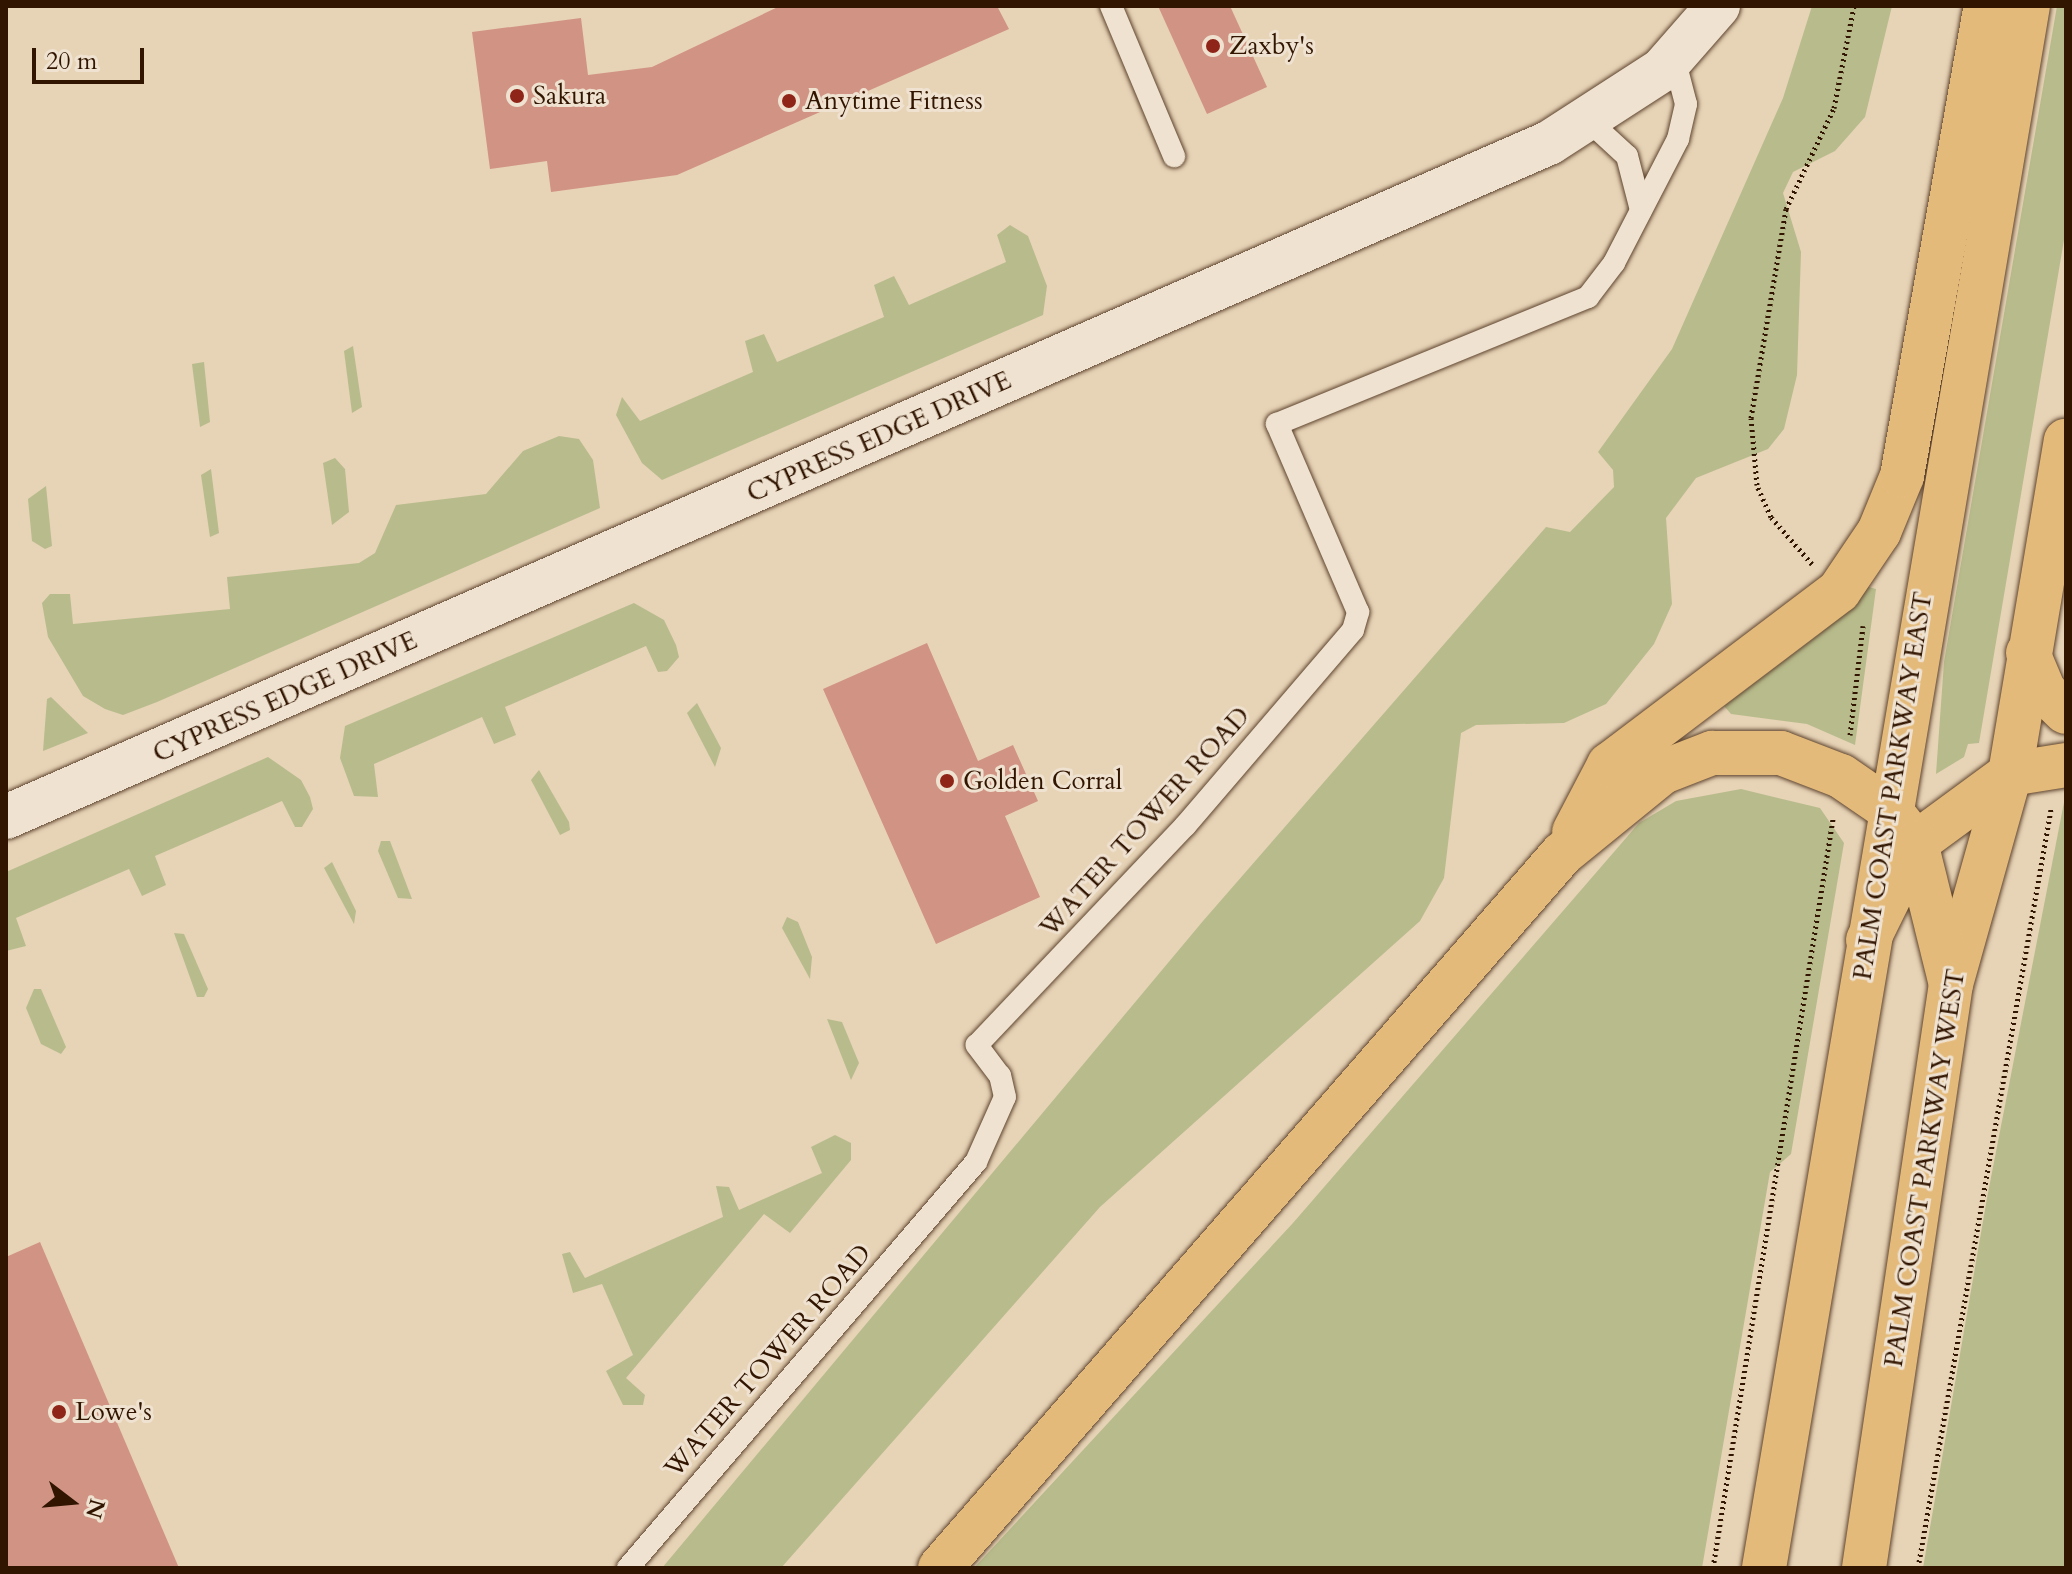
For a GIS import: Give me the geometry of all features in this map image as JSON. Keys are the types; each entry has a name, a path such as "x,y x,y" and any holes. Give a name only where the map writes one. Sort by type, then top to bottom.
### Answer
{"main road":[{"path":"1562,854 1609,765 1839,591 1879,532 1902,476 1986,6"},
{"name":"PALM COAST PARKWAY EAST","path":"1764,1568 1889,809 2028,6"},
{"name":"PALM COAST PARKWAY WEST","path":"1864,1568 1951,984 2010,774 2066,441"},
{"path":"2028,653 2044,691 2066,712"},
{"path":"940,1568 1562,854 1663,772 1712,753 1759,750 1806,760 1889,809 1916,843 1951,984"},
{"path":"1868,940 1916,843 2010,774 2059,782"}],"street":[{"name":"CYPRESS EDGE DRIVE","path":"6,817 1590,122 1674,58 1718,6"}],"lane":[{"path":"1111,6 1174,156"},
{"name":"WATER TOWER ROAD","path":"628,1568 976,1162 1005,1097 1000,1076 977,1045 1185,826 1353,630 1358,612 1277,424 1588,297 1641,210 1684,118 1674,58"},
{"path":"1590,122 1627,156 1641,210"}],"path":[{"path":"1820,572 1771,517 1757,485 1751,418 1783,220 1834,108 1854,6"},
{"path":"1849,742 1859,615"},
{"path":"1918,1568 2059,782"},
{"path":"1713,1568 1832,822"}],"green space":[{"path":"1812,6 1892,6 1865,117 1835,151 1793,172 1783,193 1801,252 1797,375 1784,429 1768,449 1696,478 1666,518 1672,604 1654,644 1606,704 1564,723 1476,725 1461,733 1444,878 1420,921 1100,1207 781,1568 662,1568 1203,921 1546,527 1570,532 1614,487 1613,470 1598,452 1672,349 1783,98"},
{"path":"2057,6 2066,6 2066,228 1979,743 1968,744 1964,757 1936,774 1944,662"},
{"path":"1010,225 1028,236 1047,286 1043,315 662,480 642,463 616,415 622,397 640,421 753,372 745,341 764,334 777,362 884,317 874,285 894,276 909,305 1006,262 997,235"},
{"path":"353,346 362,407 352,413 344,351"},
{"path":"204,362 210,422 200,427 192,364"},
{"path":"559,436 579,439 593,460 600,508 157,702 123,715 83,696 48,637 42,603 50,594 70,594 73,624 230,609 227,577 359,563 375,553 396,505 486,494 523,451"},
{"path":"335,458 345,469 349,512 332,525 323,463"},
{"path":"211,469 219,533 210,537 201,475"},
{"path":"46,486 52,546 45,549 32,541 28,499"},
{"path":"1865,586 1876,589 1855,745 1807,724 1731,714 1724,706 1822,632"},
{"path":"634,603 664,620 679,657 667,671 658,672 646,646 505,707 516,735 494,744 482,717 374,764 378,797 354,796 340,758 345,726"},
{"path":"51,697 88,733 43,751 47,699"},
{"path":"697,703 721,748 715,767 687,713"},
{"path":"268,757 301,780 310,797 313,809 302,827 295,827 282,801 155,856 166,885 142,896 129,869 16,918 26,946 6,951 6,872"},
{"path":"539,770 569,822 570,830 560,835 531,780"},
{"path":"1741,789 1820,808 1844,843 1791,1154 1770,1172 1702,1568 974,1568 1293,1223 1639,823 1676,801"},
{"path":"2066,792 2066,1568 1923,1568 1987,1198"},
{"path":"381,841 390,841 412,899 398,898 378,851"},
{"path":"332,862 356,911 354,924 324,868"},
{"path":"787,917 798,922 812,957 810,979 782,928"},
{"path":"174,933 184,934 208,989 204,997 197,997"},
{"path":"34,989 41,989 66,1047 61,1054 41,1044 26,1008"},
{"path":"827,1019 842,1022 859,1063 851,1080"},
{"path":"835,1135 851,1143 851,1160 790,1233 764,1214 626,1378 645,1395 643,1405 623,1405 606,1371 633,1355 602,1284 573,1293 562,1254 570,1252 585,1278 723,1217 716,1186 729,1187 739,1210 822,1173 811,1147"}],"building":[{"path":"780,6 997,6 1009,29 677,175 551,192 547,161 490,169 472,32 581,18 588,75 652,67"},
{"name":"Zaxby's","path":"1158,6 1230,6 1267,87 1207,114"},
{"name":"Golden Corral","path":"927,643 978,761 1013,745 1038,801 1005,816 1040,897 936,944 823,689"},
{"name":"Lowe's","path":"40,1242 179,1568 6,1568 6,1257"}],"place":[{"name":"Zaxby's","path":"1213,46"},
{"name":"Sakura","path":"517,96"},
{"name":"Anytime Fitness","path":"789,101"},
{"name":"Golden Corral","path":"947,781"},
{"name":"Lowe's","path":"59,1412"}]}
